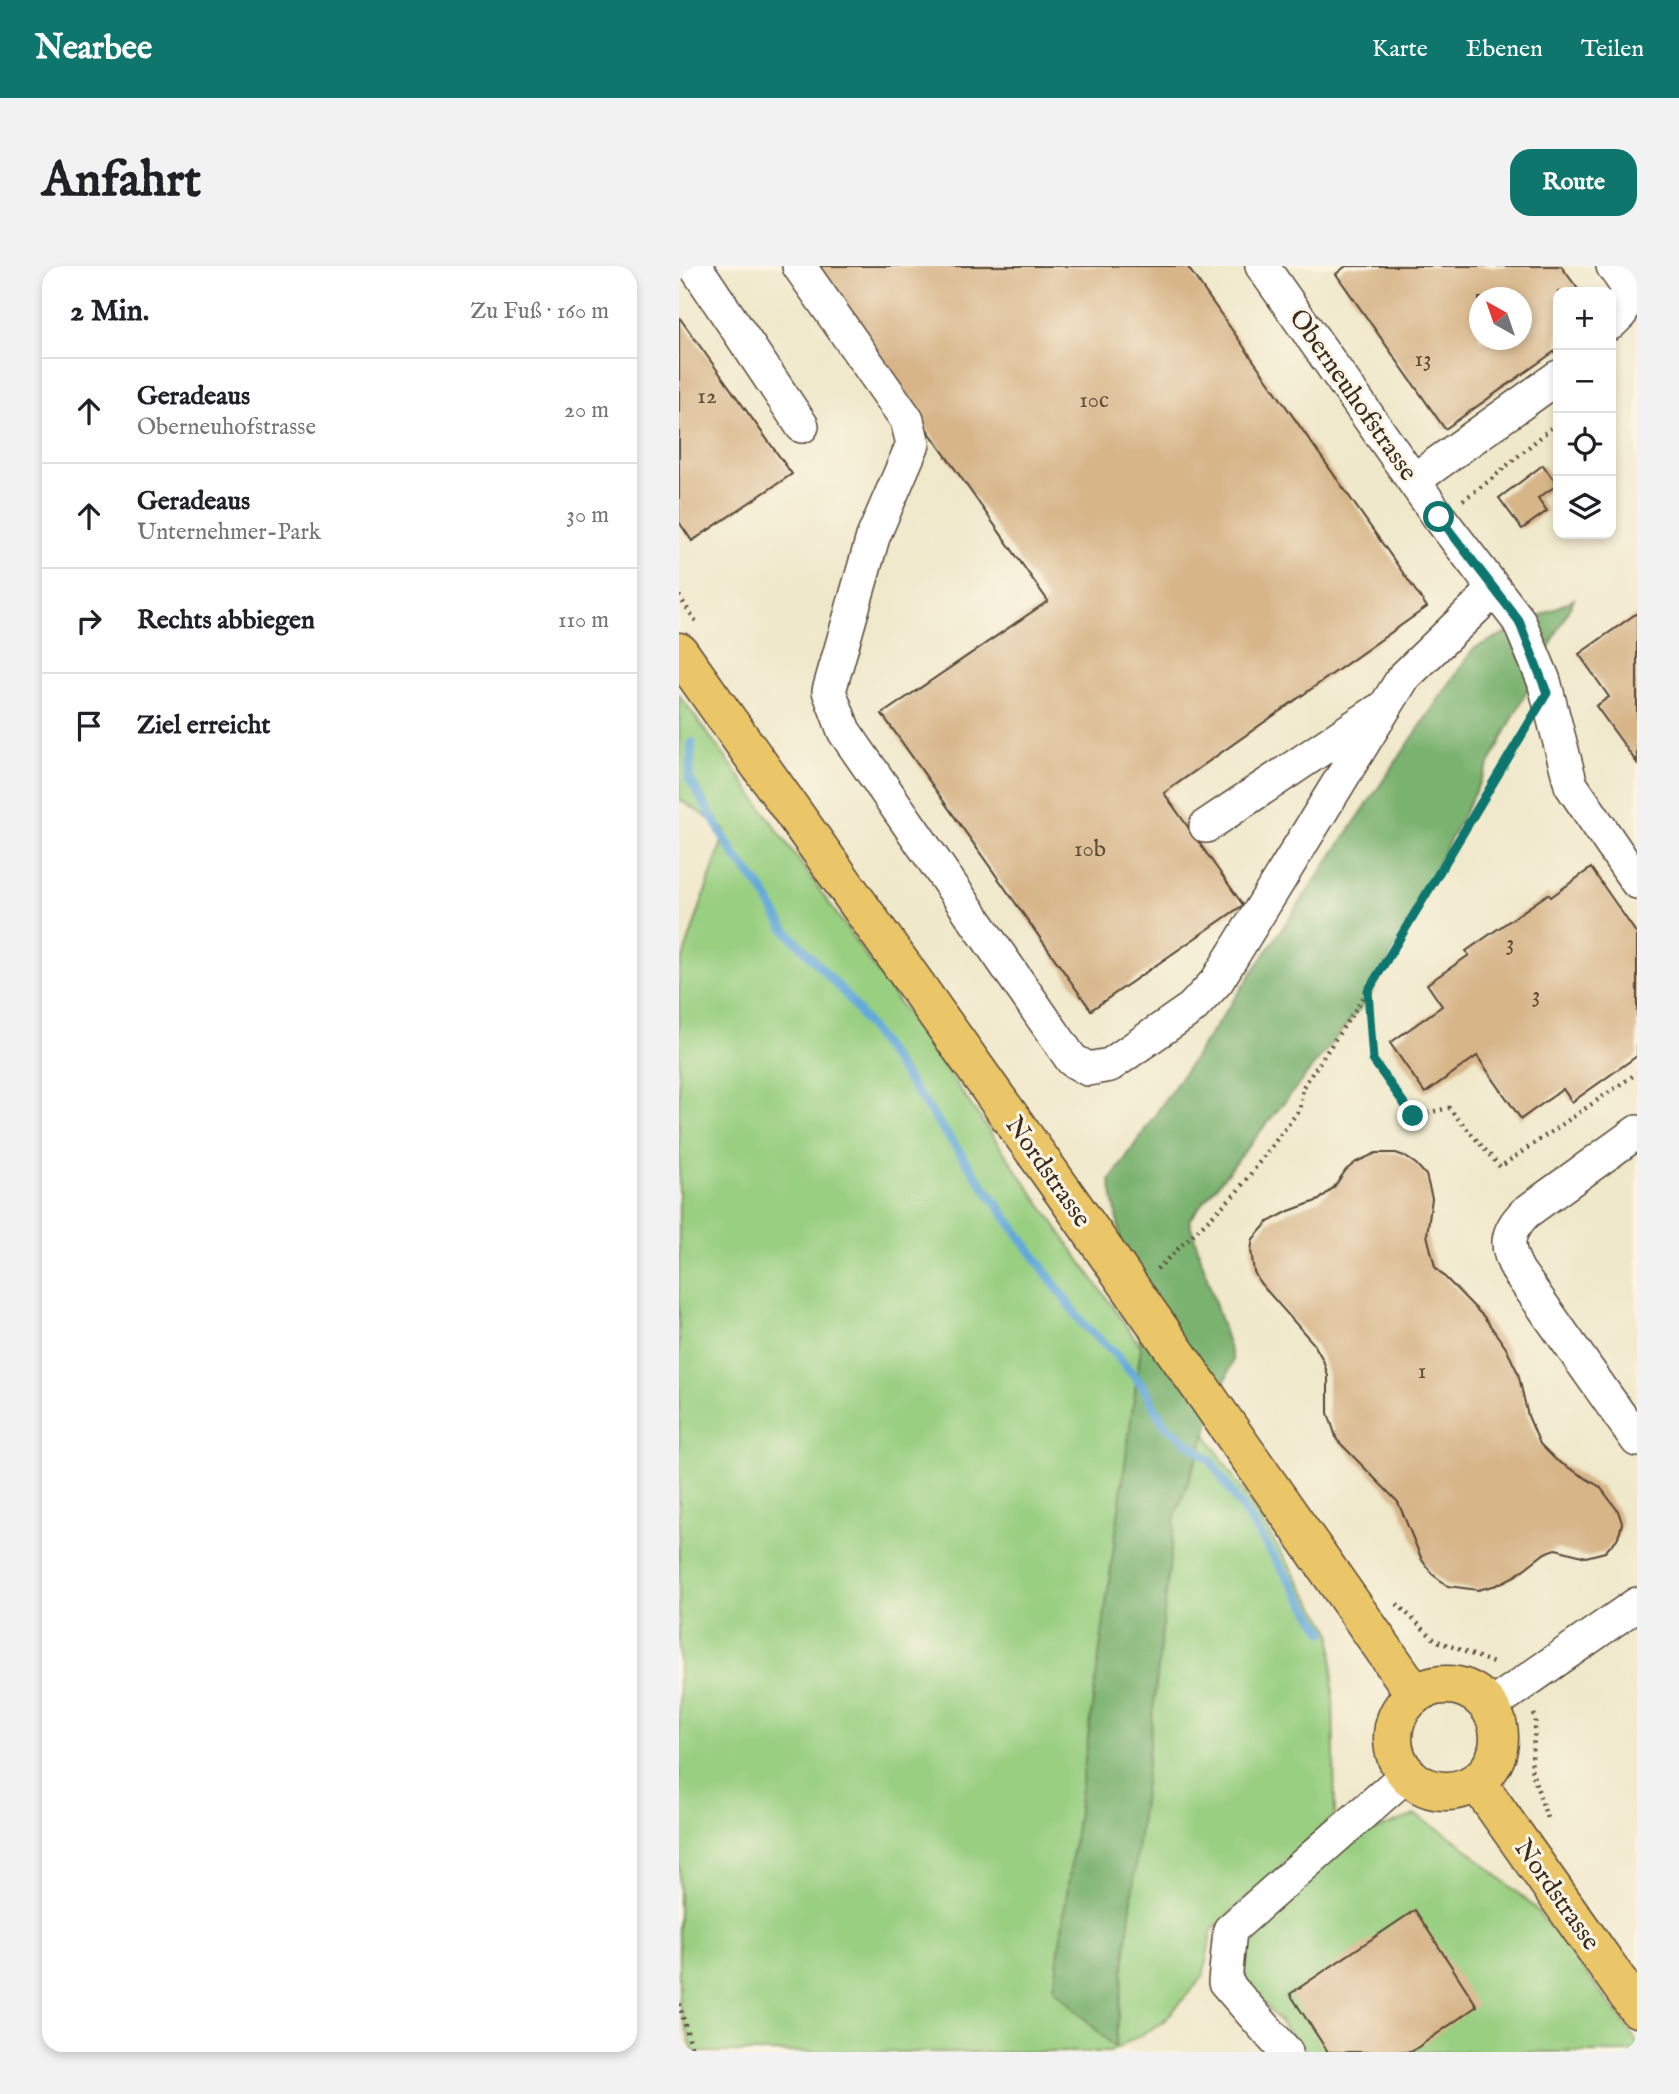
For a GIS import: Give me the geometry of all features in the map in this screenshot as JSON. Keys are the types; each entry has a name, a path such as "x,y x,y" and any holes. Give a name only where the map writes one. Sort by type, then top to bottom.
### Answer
{"main road":[{"name":"Nordstrasse","path":"679,652 1072,1204 1415,1694"},
{"path":"1451,1685 1468,1689 1489,1707 1495,1715 1499,1733 1498,1751 1490,1768 1477,1782 1448,1792 1418,1785 1406,1775 1396,1760 1392,1742 1394,1723 1402,1707 1415,1694 1432,1686 1451,1685"},
{"name":"Nordstrasse","path":"1477,1782 1637,2008"}],"street":[{"path":"695,266 802,426"},
{"path":"799,266 907,420 913,444 873,537 829,691 844,731 1072,1060 1088,1069 1110,1065 1192,1007 1217,981 1403,678 1494,590"},
{"name":"Oberneuhofstrasse","path":"1262,266 1439,517 1519,621 1547,693 1571,785 1637,882"},
{"path":"1613,266 1627,286 1621,313 1616,318"},
{"path":"1414,480 1553,381"},
{"path":"1206,826 1386,706"},
{"path":"1637,1132 1525,1213 1513,1226 1508,1245 1510,1257 1518,1271 1637,1440"},
{"path":"1489,1707 1637,1604"},
{"path":"1286,2052 1225,1982 1230,1930 1406,1775"}],"path":[{"path":"1439,517 1489,481 1553,426"},
{"path":"1154,1271 1236,1193 1300,1109 1303,1087 1368,991 1547,693"},
{"path":"1368,991 1373,1060 1413,1116 1448,1108 1500,1167 1637,1073"},
{"path":"679,2004 693,2052"}],"green space":[{"path":"1574,599 1370,996 1189,1220 1233,1360 1175,1516 1115,2048 1054,1989 1141,1347 1110,1181 1473,649"},
{"path":"679,695 743,781 1141,1347 1054,1989 1175,1516 1206,1434 1332,1633 1335,1815 1212,1930 1203,1977 1162,2023 1110,2052 693,2052 679,2004 679,970 726,830 679,799"},
{"path":"1415,1815 1456,1840 1534,1907 1620,2017 1637,2042 1637,2052 1306,2052 1241,1976 1244,1935 1338,1844"}],"building":[{"path":"812,266 1187,266 1427,607 1164,793 1243,905 1091,1010 882,714 1048,601"},
{"path":"1346,266 1561,266 1576,287 1553,287 1553,353 1445,429 1336,274"},
{"path":"679,317 792,474 692,541 679,522"},
{"path":"1543,465 1553,479 1553,488 1538,498 1547,511 1522,529 1499,498"},
{"path":"1637,613 1637,763 1596,706 1609,697 1579,654"},
{"path":"1591,868 1637,934 1637,1056 1572,1102 1563,1089 1521,1119 1477,1056 1425,1093 1390,1043 1442,1006 1427,984 1469,955 1466,951 1548,894 1551,897"},
{"path":"1376,1153 1396,1153 1404,1156 1426,1175 1432,1198 1427,1235 1435,1267 1484,1317 1506,1348 1518,1373 1528,1416 1540,1444 1556,1460 1600,1487 1618,1511 1622,1523 1620,1532 1605,1552 1586,1557 1556,1549 1545,1553 1515,1576 1497,1585 1478,1590 1448,1586 1432,1574 1422,1560 1398,1502 1337,1440 1328,1413 1328,1376 1323,1360 1314,1344 1260,1283 1254,1272 1251,1250 1253,1239 1268,1222 1319,1200 1334,1187 1346,1170"},
{"path":"1415,1910 1477,2006 1411,2052 1328,2052 1290,1994"}],"waterway":[{"path":"692,743 689,778 735,856 762,889 784,928 848,997 1083,1324 1115,1354 1143,1386 1164,1424 1210,1460 1324,1632"}],"route":[{"path":"1413,1116 1373,1060 1368,991 1547,693 1519,621 1439,517"}]}
